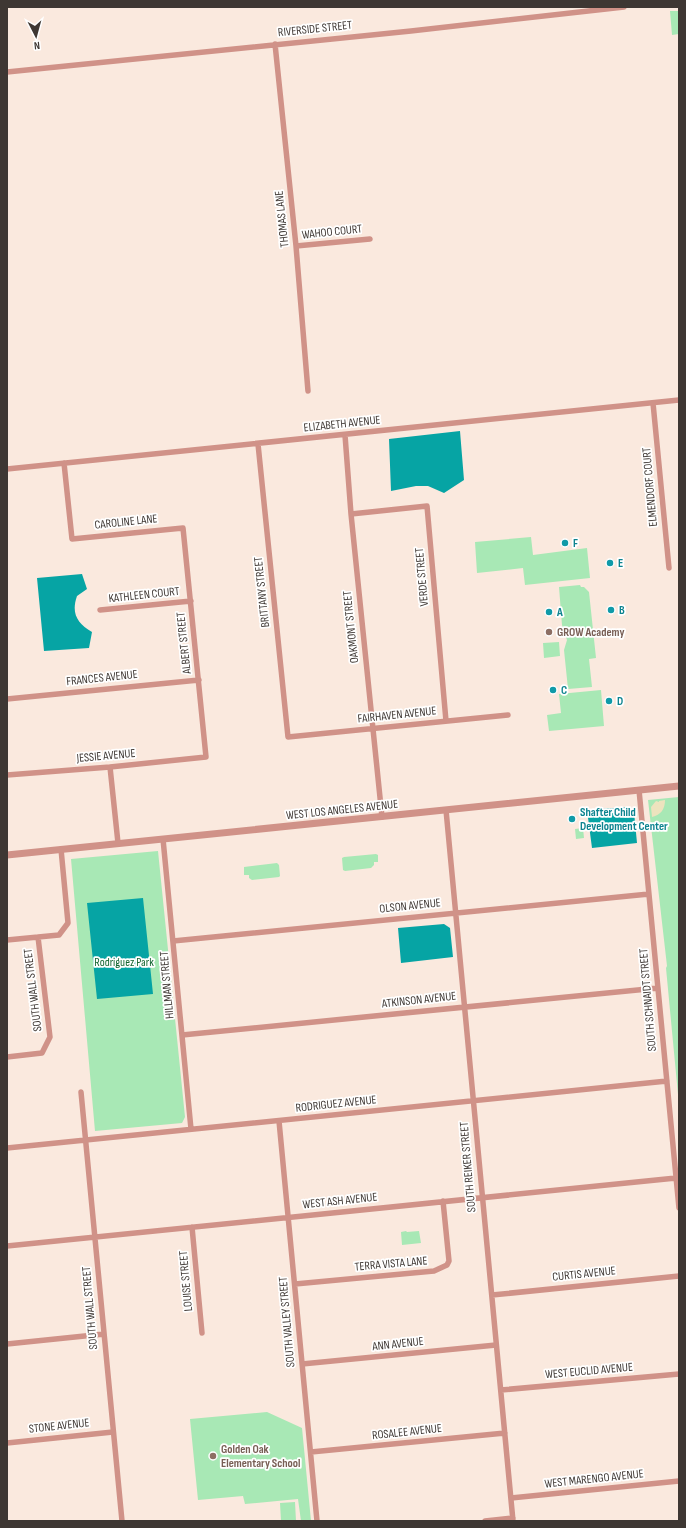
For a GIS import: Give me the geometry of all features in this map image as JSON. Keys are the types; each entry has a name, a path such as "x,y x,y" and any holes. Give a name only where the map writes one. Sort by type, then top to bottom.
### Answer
{"street":[{"name":"RIVERSIDE STREET","path":"7,72 624,7"},
{"name":"THOMAS LANE","path":"275,44 296,246 308,391"},
{"name":"WAHOO COURT","path":"296,246 370,239"},
{"name":"ELIZABETH AVENUE","path":"7,469 679,400"},
{"name":"ELMENDORF COURT","path":"653,403 669,568"},
{"name":"OAKMONT STREET","path":"345,435 351,514 382,816"},
{"name":"BRITTANY STREET","path":"258,444 288,737"},
{"name":"CAROLINE LANE","path":"64,463 72,539 183,528"},
{"name":"VERDE STREET","path":"351,514 427,506 446,721"},
{"name":"ALBERT STREET","path":"183,528 206,757"},
{"name":"KATHLEEN COURT","path":"100,610 190,601"},
{"name":"FRANCES AVENUE","path":"7,699 199,680"},
{"name":"FAIRHAVEN AVENUE","path":"288,737 508,715"},
{"name":"JESSIE AVENUE","path":"7,775 110,767 206,757"},
{"path":"110,767 118,843"},
{"name":"WEST LOS ANGELES AVENUE","path":"7,854 679,786"},
{"name":"SOUTH SCHNAIDT STREET","path":"639,790 679,1208"},
{"name":"SOUTH REIKER STREET","path":"446,810 513,1520"},
{"name":"HILLMAN STREET","path":"163,839 191,1130"},
{"name":"SOUTH WALL STREET","path":"7,1057 42,1053 50,1037 38,937 58,935 68,923 61,849"},
{"name":"OLSON AVENUE","path":"174,941 649,894"},
{"path":"7,940 38,937"},
{"name":"ATKINSON AVENUE","path":"182,1036 658,988"},
{"name":"RODRIGUEZ AVENUE","path":"7,1148 667,1081"},
{"name":"SOUTH WALL STREET","path":"81,1092 122,1521"},
{"name":"SOUTH VALLEY STREET","path":"279,1120 317,1521"},
{"path":"672,1136 679,1135"},
{"name":"WEST ASH AVENUE","path":"7,1246 676,1178"},
{"name":"TERRA VISTA LANE","path":"295,1284 434,1271 447,1265 449,1261 444,1201"},
{"name":"LOUISE STREET","path":"192,1227 202,1333"},
{"name":"CURTIS AVENUE","path":"492,1295 679,1276"},
{"path":"7,1344 104,1334"},
{"name":"ANN AVENUE","path":"302,1364 496,1345"},
{"name":"WEST EUCLID AVENUE","path":"501,1390 679,1374"},
{"name":"STONE AVENUE","path":"7,1443 113,1432"},
{"name":"ROSALEE AVENUE","path":"311,1452 505,1433"},
{"name":"WEST MARENGO AVENUE","path":"511,1498 679,1481"},
{"path":"486,1521 513,1520"}],"green space":[{"path":"670,11 679,11 679,34 672,35"},
{"path":"531,537 533,555 587,548 590,578 525,585 523,568 477,573 475,542"},
{"path":"580,585 589,592 596,658 589,659 592,687 568,689 564,650 567,640 562,625 559,587"},
{"path":"559,642 560,656 544,658 543,643"},
{"path":"601,690 604,726 549,731 547,715 561,713 559,694"},
{"path":"679,797 679,1105 667,966 648,800"},
{"path":"583,828 584,838 576,839 575,829"},
{"name":"Rodriguez Park","path":"158,851 185,1117 182,1123 95,1131 71,859"},
{"path":"378,855 378,862 374,862 374,865 371,868 343,870 342,858 344,857"},
{"path":"277,863 279,865 279,877 252,880 249,878 249,875 244,875 244,867"},
{"path":"419,1231 421,1243 402,1245 401,1232"},
{"path":"267,1412 302,1428 311,1521 301,1521 298,1499 245,1504 243,1496 198,1500 190,1419"},
{"path":"295,1502 296,1521 281,1521 280,1503"}],"sand":[{"path":"665,800 662,811 658,815 652,817 651,807 656,801 659,802"}],"water":[{"path":"460,431 464,480 444,493 428,486 416,486 391,491 389,439"},
{"path":"82,574 87,589 77,596 75,602 75,612 82,625 92,632 89,648 44,651 37,578"},
{"path":"627,807 634,812 637,843 592,848 587,810"},
{"path":"143,898 153,994 97,999 87,903"},
{"path":"444,924 450,928 453,957 401,963 398,928"}],"place":[{"name":"F","path":"565,543"},
{"name":"E","path":"610,563"},
{"name":"B","path":"611,610"},
{"name":"A","path":"549,612"},
{"name":"GROW Academy","path":"549,632"},
{"name":"C","path":"553,690"},
{"name":"D","path":"609,701"},
{"name":"Shafter Child Development Center","path":"572,819"},
{"name":"Golden Oak Elementary School","path":"213,1456"}]}
